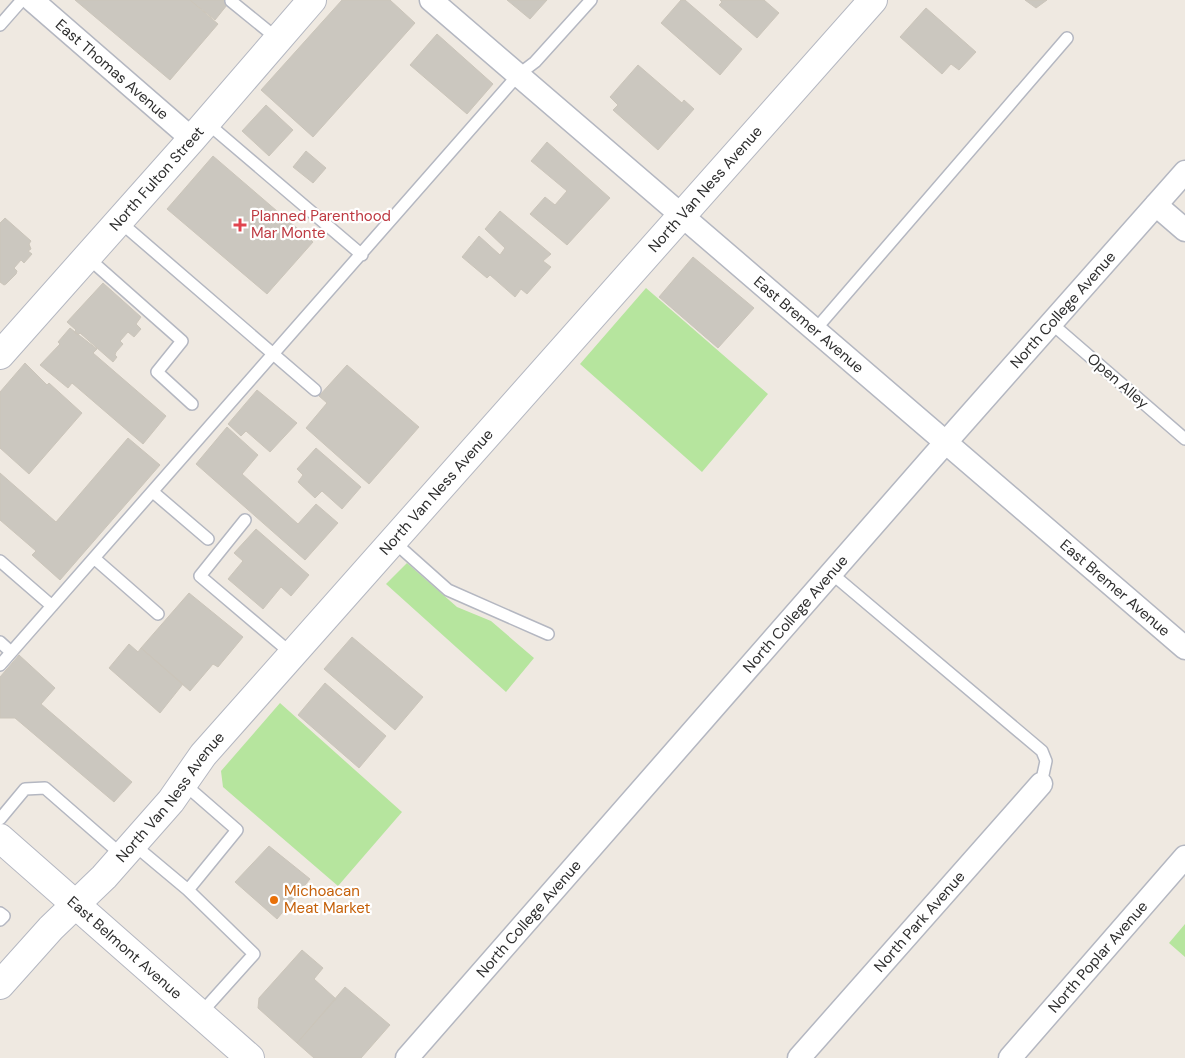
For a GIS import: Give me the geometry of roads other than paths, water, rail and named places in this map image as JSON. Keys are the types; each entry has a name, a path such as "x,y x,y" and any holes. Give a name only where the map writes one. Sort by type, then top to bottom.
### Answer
{"main road":[{"name":"North Fulton Street","path":"0,354 88,257 312,0"},
{"name":"North Van Ness Avenue","path":"0,985 51,928 104,877 128,850 171,801 203,755 873,0"},
{"name":"East Belmont Avenue","path":"0,838 250,1058"}],"street":[{"name":"East Thomas Avenue","path":"32,0 199,131"},
{"name":"East Bremer Avenue","path":"442,3 518,75 1185,648"},
{"name":"North College Avenue","path":"407,1058 1185,172"},
{"path":"1156,205 1185,230"},
{"name":"North Park Avenue","path":"799,1058 1041,784"},
{"name":"North Poplar Avenue","path":"1010,1058 1185,857"}],"lane":[{"path":"0,26 22,0"},
{"path":"231,0 278,40"},
{"path":"0,665 518,75 535,62 591,0"},
{"path":"815,330 1067,38"},
{"path":"199,131 362,254"},
{"path":"119,221 315,390"},
{"path":"88,257 182,342 157,372 192,404"},
{"name":"Open Alley","path":"1051,323 1185,439"},
{"path":"153,492 208,539"},
{"path":"246,520 200,576 292,654"},
{"path":"393,541 448,590 548,634"},
{"path":"94,558 158,614"},
{"path":"0,560 52,606"},
{"path":"832,573 1042,751 1046,761 1041,784"},
{"path":"0,642 11,652"},
{"path":"184,783 237,830 188,890"},
{"path":"0,819 25,789 45,788 128,850 188,890 254,954 200,1013"},
{"path":"0,912 4,916 0,920"}],"place":[{"name":"Planned Parenthood Mar Monte","path":"240,225"},
{"name":"Michoacan Meat Market","path":"274,900"}]}
